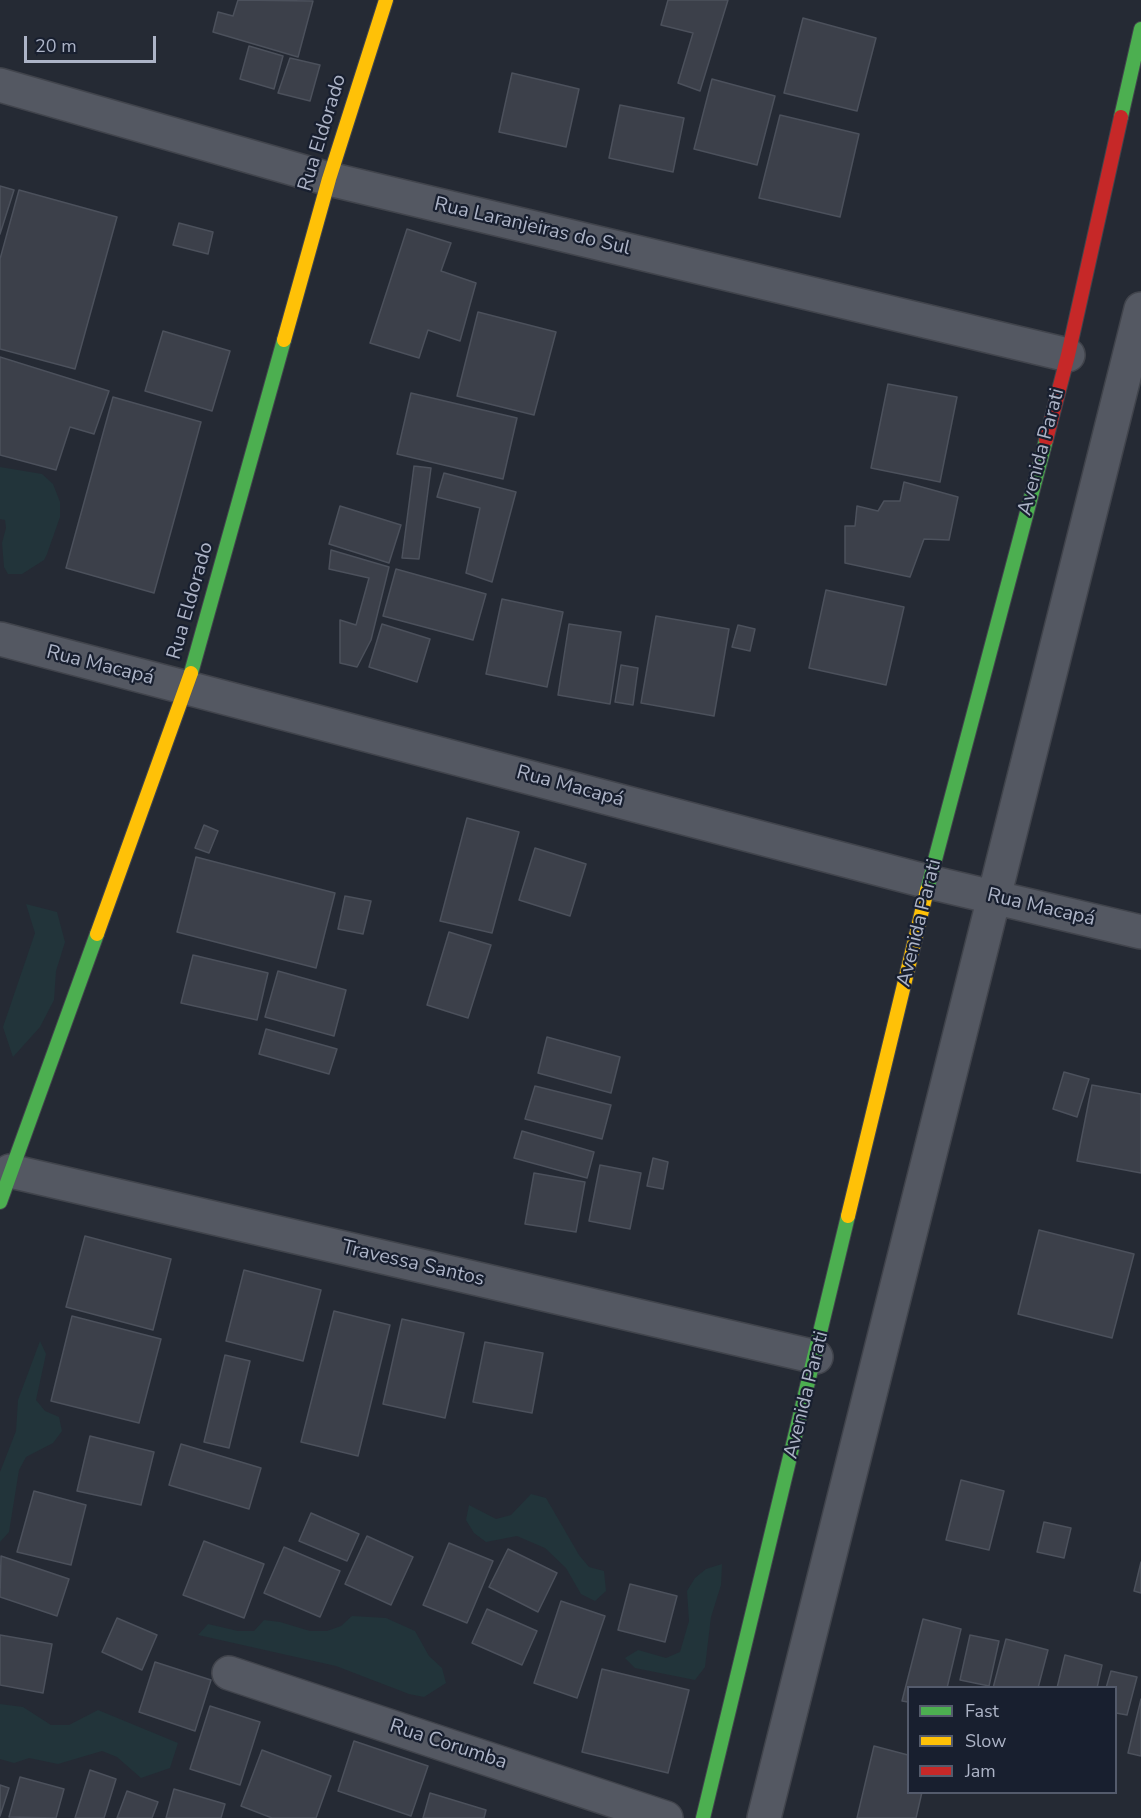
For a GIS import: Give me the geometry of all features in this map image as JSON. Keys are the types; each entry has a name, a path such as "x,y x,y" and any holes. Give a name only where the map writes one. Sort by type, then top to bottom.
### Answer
{"street":[{"name":"Rua Eldorado","path":"0,1202 187,687 328,179 386,0"},
{"name":"Avenida Parati","path":"703,1818 929,882 1068,355 1141,28"},
{"name":"Rua Laranjeiras do Sul","path":"0,85 328,179 1068,355"},
{"path":"764,1818 1141,309"},
{"name":"Rua Macapá","path":"0,639 92,666 187,687 929,882 1141,932"},
{"name":"Travessa Santos","path":"10,1171 816,1357"},
{"name":"Rua Corumba","path":"229,1673 666,1818"}],"shaded area":[{"path":"0,467 42,474 53,484 60,502 60,517 44,560 22,574 8,574 4,567 2,543 6,528 5,520 0,519"},
{"path":"26,904 57,912 65,942 56,971 54,1000 40,1027 13,1057 3,1027 35,933"},
{"path":"40,1341 46,1354 36,1400 45,1411 59,1417 62,1431 53,1443 26,1457 19,1470 9,1532 0,1542 0,1472 16,1431 18,1400"},
{"path":"531,1494 546,1498 579,1555 589,1567 604,1571 606,1591 595,1601 581,1594 566,1568 545,1548 517,1536 486,1542 474,1533 466,1520 469,1505 496,1519 511,1515"},
{"path":"722,1564 721,1585 711,1617 705,1667 695,1680 635,1668 625,1658 638,1650 666,1658 680,1652 689,1621 687,1591 695,1578 706,1569"},
{"path":"352,1616 386,1618 415,1631 429,1656 442,1668 446,1683 424,1697 409,1694 336,1666 198,1635 208,1624 238,1631 254,1631 264,1620 310,1631 327,1631 341,1626"},
{"path":"0,1704 23,1707 51,1725 69,1725 98,1710 178,1743 170,1768 141,1778 117,1757 102,1751 58,1764 29,1758 14,1763 0,1759"}],"building":[{"path":"238,0 313,1 298,57 213,32 218,12 233,16"},
{"path":"668,0 728,0 700,91 678,83 693,33 661,25"},
{"path":"803,18 876,38 857,111 784,93"},
{"path":"249,46 283,56 274,89 240,79"},
{"path":"290,58 320,65 310,101 278,93"},
{"path":"512,73 579,89 566,147 499,132"},
{"path":"712,79 775,96 757,165 694,149"},
{"path":"620,105 684,118 673,172 609,158"},
{"path":"780,115 859,134 840,217 759,198"},
{"path":"0,186 14,190 0,234"},
{"path":"19,190 117,217 75,369 0,349 0,259"},
{"path":"179,223 213,232 208,254 173,245"},
{"path":"407,229 451,243 441,271 476,283 460,341 428,330 419,358 370,343"},
{"path":"478,312 556,332 534,415 457,396"},
{"path":"163,331 230,351 212,411 145,391"},
{"path":"0,357 109,391 94,434 70,427 56,470 0,455"},
{"path":"888,384 957,397 940,482 871,468"},
{"path":"411,393 517,418 503,479 397,454"},
{"path":"113,397 201,422 154,593 66,568"},
{"path":"414,466 431,468 419,559 402,558"},
{"path":"444,473 516,492 492,582 466,573 480,508 437,497"},
{"path":"904,482 958,497 949,540 924,539 910,577 845,563 845,526 855,526 857,506 878,511 884,501 900,501"},
{"path":"340,506 401,525 389,563 329,544"},
{"path":"331,550 389,567 371,640 357,667 340,663 340,620 356,625 369,578 329,569"},
{"path":"396,569 486,594 473,640 383,616"},
{"path":"826,590 904,607 886,685 809,668"},
{"path":"502,599 563,612 547,687 486,674"},
{"path":"656,616 729,629 714,716 641,703"},
{"path":"382,624 430,639 417,682 369,667"},
{"path":"569,624 621,632 610,704 558,695"},
{"path":"738,625 755,629 750,651 732,647"},
{"path":"621,665 638,668 633,705 615,702"},
{"path":"467,818 519,832 492,933 440,921"},
{"path":"204,825 218,831 209,853 195,848"},
{"path":"535,848 586,864 570,916 519,900"},
{"path":"196,857 335,893 316,968 177,932"},
{"path":"345,896 371,901 363,934 338,929"},
{"path":"449,932 491,945 468,1018 427,1005"},
{"path":"193,955 268,973 257,1020 181,1003"},
{"path":"278,971 346,990 334,1036 265,1017"},
{"path":"266,1029 337,1049 329,1074 259,1054"},
{"path":"547,1037 620,1057 611,1093 538,1073"},
{"path":"1064,1072 1089,1079 1077,1117 1053,1109"},
{"path":"1092,1085 1141,1094 1141,1173 1077,1161"},
{"path":"535,1086 611,1105 602,1139 525,1119"},
{"path":"522,1131 594,1152 587,1178 514,1158"},
{"path":"653,1158 668,1162 663,1189 647,1186"},
{"path":"600,1165 641,1173 630,1229 589,1221"},
{"path":"534,1173 585,1182 576,1232 525,1224"},
{"path":"1039,1230 1134,1254 1112,1338 1018,1314"},
{"path":"85,1236 171,1259 153,1330 66,1307"},
{"path":"244,1270 321,1290 303,1361 226,1341"},
{"path":"334,1311 390,1325 358,1456 301,1442"},
{"path":"72,1316 161,1339 139,1423 51,1401"},
{"path":"402,1319 464,1333 445,1418 383,1404"},
{"path":"485,1342 543,1353 532,1413 473,1402"},
{"path":"225,1355 250,1361 229,1448 204,1442"},
{"path":"90,1436 154,1452 141,1505 77,1491"},
{"path":"181,1444 261,1468 249,1509 169,1485"},
{"path":"961,1480 1004,1491 989,1550 946,1540"},
{"path":"34,1491 86,1505 71,1565 17,1552"},
{"path":"311,1513 359,1534 347,1561 299,1541"},
{"path":"1044,1522 1071,1528 1064,1558 1037,1552"},
{"path":"367,1536 413,1557 391,1605 345,1584"},
{"path":"204,1541 264,1564 244,1618 183,1595"},
{"path":"449,1543 493,1561 467,1623 423,1605"},
{"path":"284,1547 340,1571 320,1617 264,1593"},
{"path":"508,1549 557,1573 538,1612 489,1587"},
{"path":"1,1556 69,1579 57,1616 0,1597"},
{"path":"1141,1562 1141,1593 1134,1591"},
{"path":"630,1584 677,1596 665,1642 618,1630"},
{"path":"561,1601 605,1616 577,1698 534,1683"},
{"path":"487,1609 537,1631 522,1665 472,1643"},
{"path":"117,1618 157,1635 142,1670 102,1652"},
{"path":"923,1619 961,1629 947,1686 907,1686 907,1702 902,1701"},
{"path":"0,1635 52,1644 43,1693 0,1685"},
{"path":"970,1635 999,1641 989,1686 960,1680"},
{"path":"1006,1639 1048,1650 1039,1686 994,1686"},
{"path":"1065,1655 1102,1665 1097,1686 1057,1686"},
{"path":"155,1662 211,1680 195,1731 139,1712"},
{"path":"602,1669 689,1690 668,1773 582,1752"},
{"path":"1111,1671 1137,1677 1127,1715 1117,1713 1117,1686 1107,1686"},
{"path":"1141,1699 1141,1756 1128,1753"},
{"path":"210,1706 260,1722 240,1785 190,1769"},
{"path":"354,1741 428,1766 411,1816 338,1791"},
{"path":"874,1746 907,1755 907,1794 922,1794 916,1818 857,1818"},
{"path":"262,1750 331,1776 316,1818 272,1818 241,1806"},
{"path":"90,1770 116,1779 104,1818 75,1818"},
{"path":"20,1777 64,1789 56,1818 9,1817"},
{"path":"0,1785 9,1788 0,1816"},
{"path":"174,1789 225,1804 221,1818 166,1818"},
{"path":"127,1791 158,1802 152,1818 117,1818"},
{"path":"430,1793 486,1810 484,1818 423,1818"}],"traffic: fast":[{"path":"1121,117 1141,29"},
{"path":"191,673 284,340"},
{"path":"927,890 1046,440"},
{"path":"0,1202 97,934"},
{"path":"703,1818 848,1216"}],"traffic: slow":[{"path":"284,340 329,179 386,0"},
{"path":"97,934 191,673"},
{"path":"848,1216 927,890"}],"traffic: jam":[{"path":"1046,440 1068,355 1121,117"}]}
